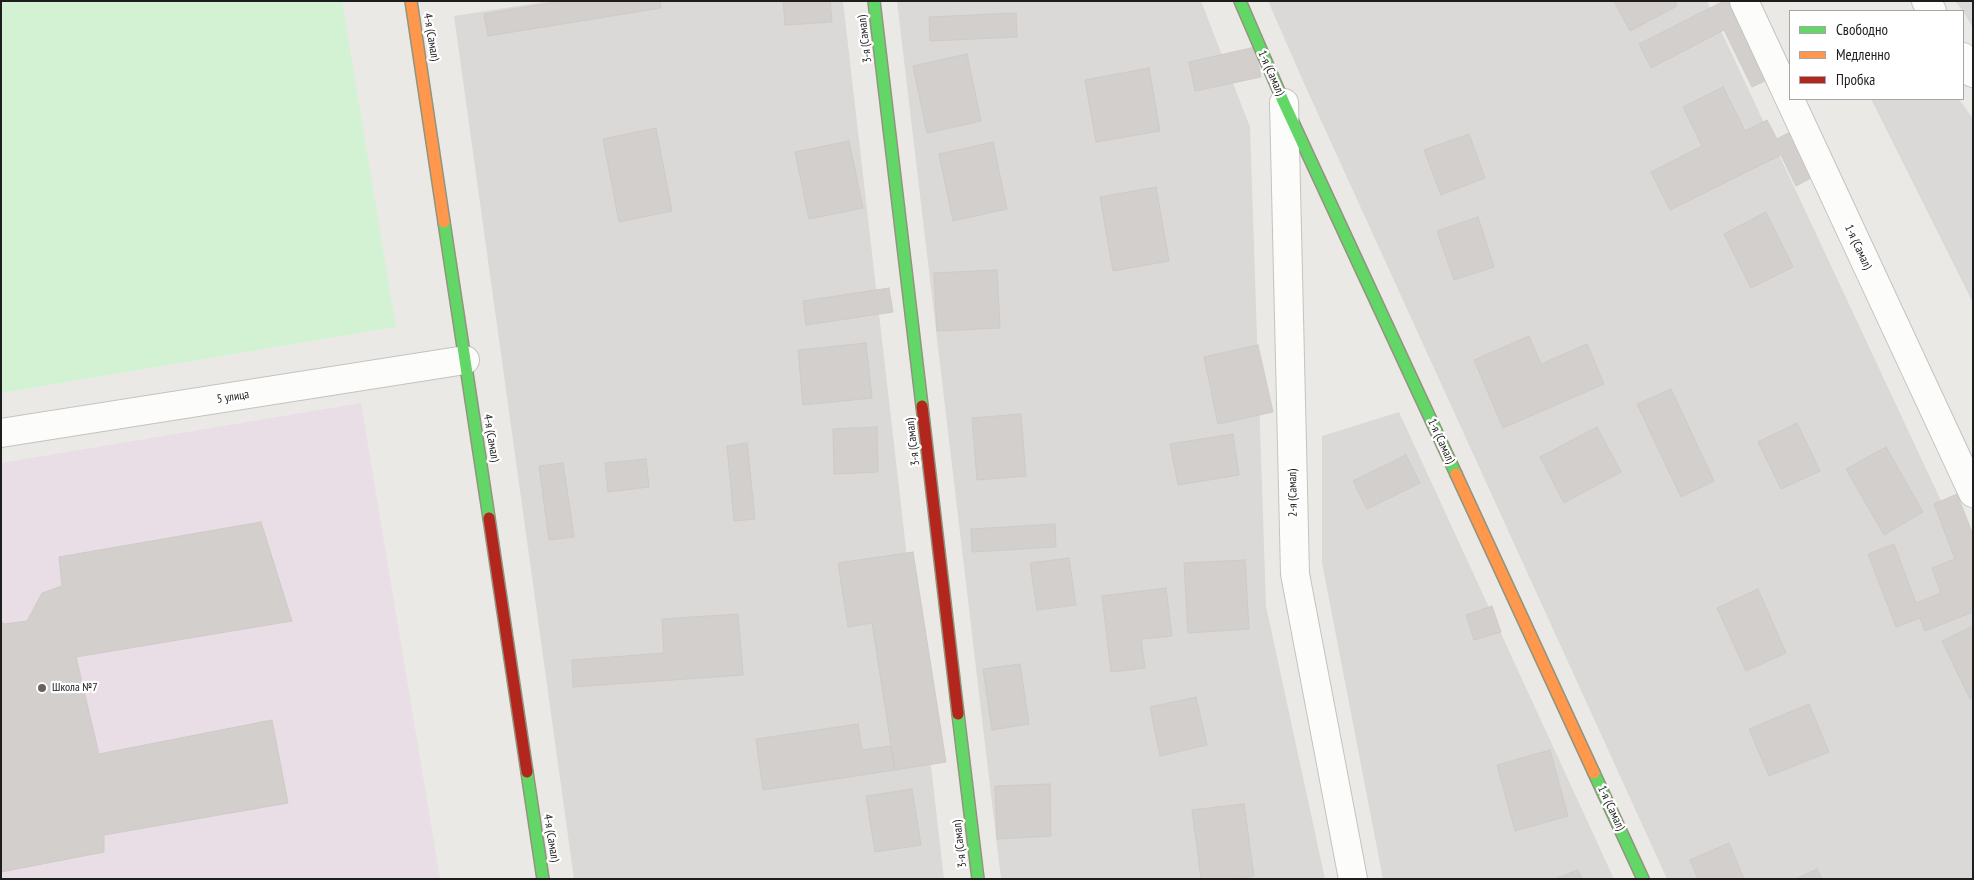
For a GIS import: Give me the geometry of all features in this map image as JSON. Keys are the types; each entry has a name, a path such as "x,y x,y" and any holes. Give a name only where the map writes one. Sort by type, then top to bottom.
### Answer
{"street":[{"name":"4-я (Самал)","path":"411,1 543,879"},
{"name":"3-я (Самал)","path":"874,1 978,879"},
{"name":"1-я (Самал)","path":"1240,1 1284,103 1643,879"},
{"name":"1-я (Самал)","path":"1744,1 1789,98"},
{"path":"1964,58 1973,72"},
{"name":"1-я (Самал)","path":"1790,100 1973,493"},
{"name":"2-я (Самал)","path":"1284,103 1295,574 1353,879"},
{"name":"5 улица","path":"1,433 465,360"}],"shaded area":[{"path":"550,1 843,1 944,879 574,879 454,16"},
{"path":"897,1 1201,1 1250,127 1266,606 1325,879 1001,879"},
{"path":"1268,1 1707,1 1973,569 1973,879 1667,879"},
{"path":"1955,1 1973,1 1973,28 1964,10"},
{"path":"1872,100 1960,100 1973,119 1973,303"},
{"path":"361,403 440,879 1,879 1,463"},
{"path":"1399,412 1614,879 1383,879 1322,563 1322,436"}],"green space":[{"path":"1,1 342,1 396,327 1,393"}],"building":[{"path":"562,1 660,1 661,8 488,36 484,14"},
{"path":"783,1 830,1 832,22 785,25"},
{"path":"1614,1 1675,1 1677,6 1630,31"},
{"path":"1724,1 1730,1 1769,79 1752,87 1724,30 1651,68 1639,44"},
{"path":"1016,13 1017,37 930,41 929,17"},
{"path":"1255,47 1261,77 1195,91 1189,62"},
{"path":"967,54 981,121 927,133 913,66"},
{"path":"1149,68 1160,131 1096,142 1085,80"},
{"path":"1723,87 1745,131 1767,120 1777,139 1790,132 1813,177 1796,186 1781,155 1670,210 1651,172 1702,146 1683,107"},
{"path":"656,128 672,211 619,222 603,139"},
{"path":"1469,134 1485,178 1441,195 1424,150"},
{"path":"849,141 863,208 809,219 795,152"},
{"path":"993,142 1007,209 953,221 939,154"},
{"path":"1156,187 1169,261 1113,271 1100,197"},
{"path":"1766,212 1793,267 1751,288 1724,234"},
{"path":"1478,217 1494,267 1454,280 1437,231"},
{"path":"997,270 1000,328 937,331 934,273"},
{"path":"889,288 893,312 806,325 803,301"},
{"path":"1529,336 1541,364 1587,344 1604,384 1503,428 1474,360"},
{"path":"866,343 872,398 803,405 798,350"},
{"path":"1258,345 1273,412 1218,424 1204,357"},
{"path":"1671,389 1714,481 1681,497 1637,404"},
{"path":"1021,414 1026,476 977,480 972,418"},
{"path":"1797,423 1820,471 1781,489 1758,442"},
{"path":"877,427 878,472 834,474 833,429"},
{"path":"1597,427 1621,472 1564,503 1540,457"},
{"path":"1233,434 1239,475 1178,485 1170,444"},
{"path":"747,443 755,519 734,521 727,446"},
{"path":"1886,447 1923,512 1884,535 1846,469"},
{"path":"1406,455 1420,483 1367,509 1353,481"},
{"path":"646,459 649,487 608,492 605,463"},
{"path":"563,463 574,537 549,540 539,466"},
{"path":"1957,494 1973,535 1973,612 1925,631 1920,618 1896,627 1868,554 1894,544 1916,603 1941,593 1932,568 1955,559 1934,504"},
{"name":"Школа №7","path":"261,522 292,621 76,657 99,754 272,720 288,803 104,835 104,852 1,872 1,621 4,624 27,621 42,593 62,586 59,557"},
{"path":"1055,524 1056,547 972,552 971,529"},
{"path":"913,552 946,762 895,770 872,623 848,627 838,563"},
{"path":"1069,558 1076,605 1037,610 1030,563"},
{"path":"1245,560 1249,629 1188,633 1184,563"},
{"path":"1166,588 1172,636 1141,639 1145,668 1111,672 1102,596"},
{"path":"1758,589 1786,653 1746,671 1717,608"},
{"path":"1492,606 1501,632 1474,640 1466,615"},
{"path":"738,614 743,675 573,687 572,660 664,653 662,619"},
{"path":"1973,626 1973,697 1970,699 1942,641"},
{"path":"1020,664 1029,724 992,730 983,669"},
{"path":"1196,697 1207,745 1160,756 1150,707"},
{"path":"1809,704 1829,752 1769,776 1749,729"},
{"path":"858,724 862,750 891,746 895,770 763,790 756,739"},
{"path":"1550,750 1568,816 1515,831 1497,765"},
{"path":"1050,784 1051,836 997,839 995,786"},
{"path":"912,789 921,845 875,852 866,796"},
{"path":"1244,804 1254,876 1235,879 1201,879 1192,810"},
{"path":"1729,843 1744,879 1698,879 1690,860"},
{"path":"1817,869 1822,879 1796,879"},
{"path":"1578,870 1582,879 1555,879"}],"traffic: fast":[{"path":"874,1 922,406"},
{"path":"1240,1 1284,103 1456,474"},
{"path":"444,222 489,518"},
{"path":"958,714 978,879"},
{"path":"527,772 543,879"},
{"path":"1594,773 1643,879"}],"traffic: slow":[{"path":"411,1 444,222"},
{"path":"1456,474 1594,773"}],"traffic: jam":[{"path":"922,406 958,714"},
{"path":"489,518 527,772"}],"place":[{"name":"Школа №7","path":"42,688"}]}
